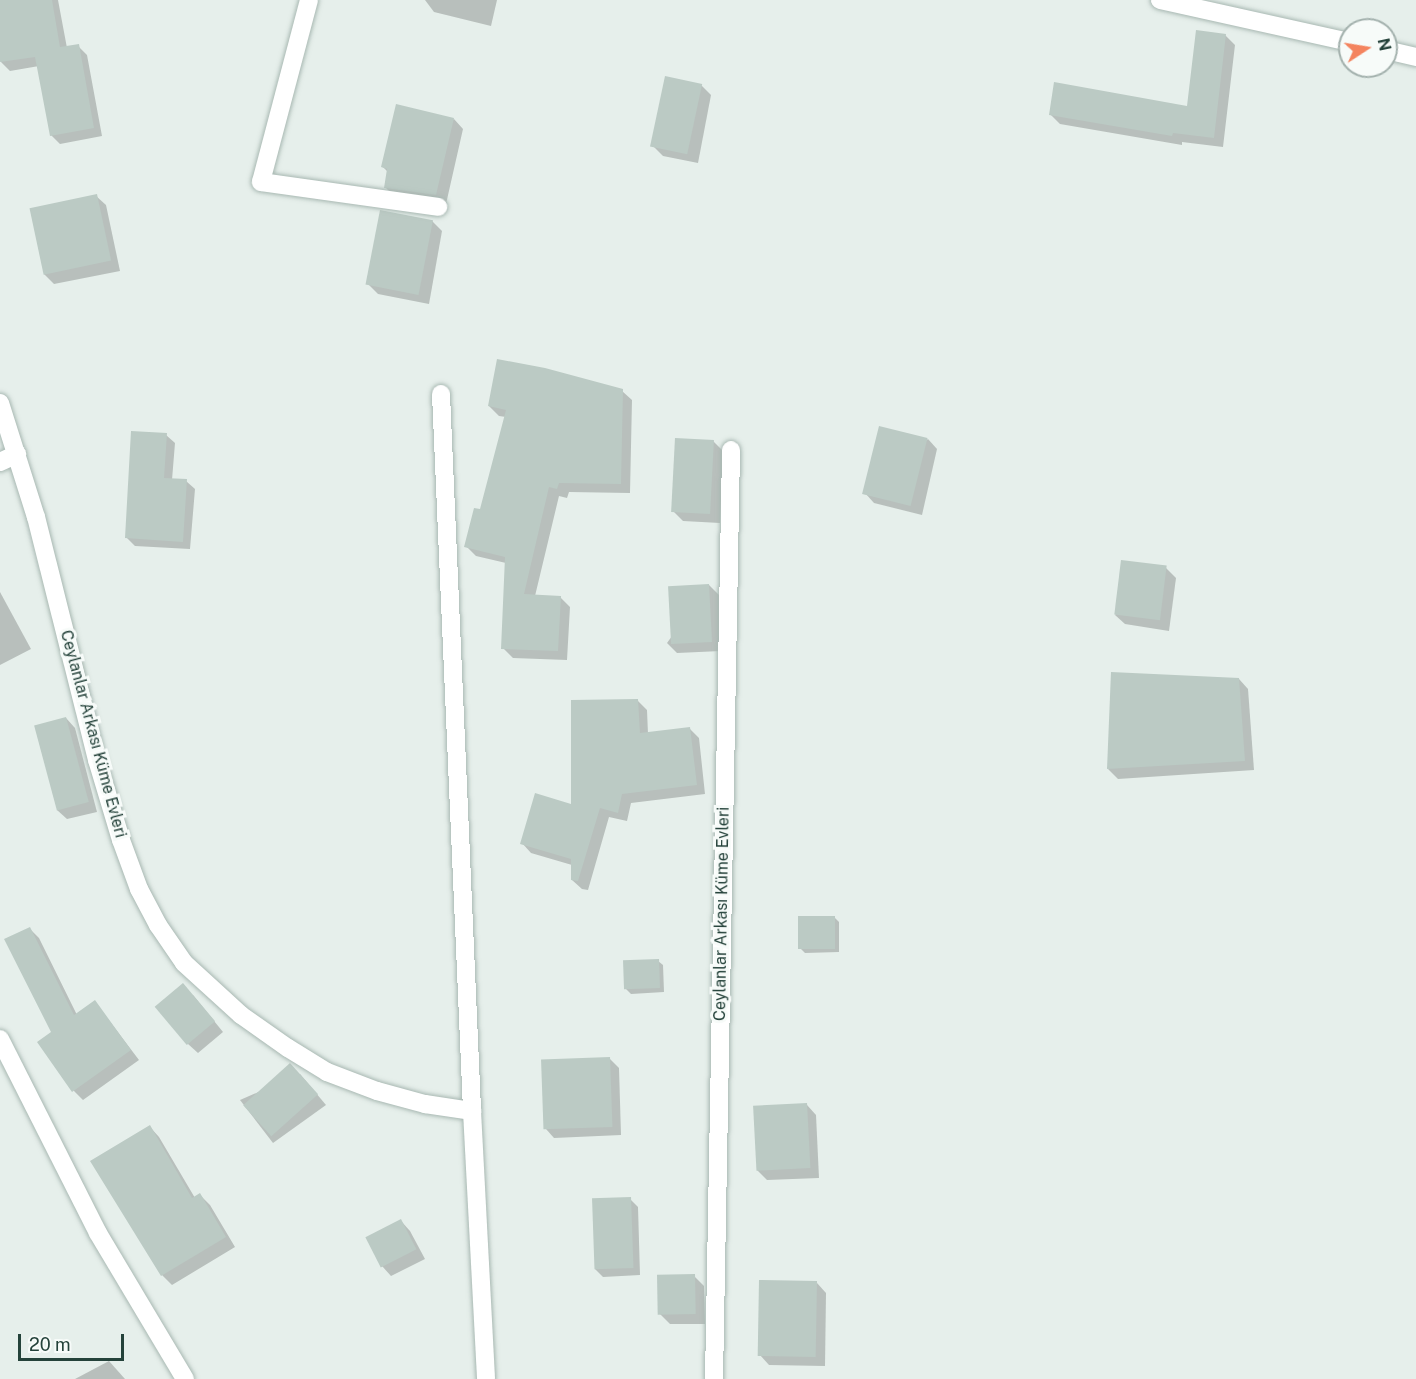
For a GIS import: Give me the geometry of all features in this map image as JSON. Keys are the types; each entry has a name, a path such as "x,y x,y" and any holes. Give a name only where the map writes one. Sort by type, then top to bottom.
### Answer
{"street":[{"path":"309,0 261,182 438,207"},
{"path":"1160,0 1338,39"},
{"path":"1398,53 1416,57"},
{"path":"441,394 486,1379"},
{"name":"Ceylanlar Arkası Küme Evleri","path":"0,403 17,454 97,760 121,840 140,889 158,925 184,963 241,1015 317,1066 377,1091 425,1104 472,1110"},
{"name":"Ceylanlar Arkası Küme Evleri","path":"714,1379 731,450"},
{"path":"0,462 17,454"},
{"path":"0,1039 98,1233 184,1379"}],"building":[{"path":"0,0 52,0 60,47 79,44 94,128 50,136 35,57 0,62"},
{"path":"1196,30 1226,34 1214,138 1173,133 1172,136 1049,115 1054,82 1187,106"},
{"path":"665,76 702,84 687,154 650,146"},
{"path":"396,104 454,118 436,195 384,188 387,169 381,167"},
{"path":"97,194 111,261 44,275 30,208"},
{"path":"380,210 433,220 419,295 365,285"},
{"path":"497,359 545,368 623,389 621,484 559,483 557,489 549,487 524,594 561,596 558,651 501,649 505,557 464,547 474,508 480,509 506,410 488,406"},
{"path":"879,426 928,438 911,506 862,494"},
{"path":"131,431 167,433 164,478 187,479 183,542 125,538"},
{"path":"675,438 714,440 710,514 671,512"},
{"path":"1121,560 1167,566 1160,620 1114,615"},
{"path":"709,584 712,642 671,644 668,586"},
{"path":"1111,672 1239,678 1245,761 1107,769"},
{"path":"638,699 640,733 690,727 697,785 622,794 618,813 600,808 578,881 571,880 571,859 520,844 535,793 571,804 571,700"},
{"path":"66,717 89,802 57,811 34,726"},
{"path":"798,916 835,916 835,949 798,949"},
{"path":"30,927 74,1015 95,1000 131,1050 72,1092 37,1042 51,1032 4,939"},
{"path":"659,959 660,988 624,989 623,960"},
{"path":"183,983 215,1021 187,1045 155,1007"},
{"path":"610,1057 612,1127 543,1129 541,1059"},
{"path":"290,1063 318,1094 271,1136 243,1105"},
{"path":"807,1103 810,1168 756,1171 753,1106"},
{"path":"150,1125 192,1198 200,1193 226,1237 161,1276 90,1161"},
{"path":"631,1197 633,1268 595,1269 592,1198"},
{"path":"401,1219 416,1249 381,1267 365,1237"},
{"path":"695,1274 696,1314 658,1315 657,1275"},
{"path":"759,1280 817,1281 816,1357 758,1356"}]}
